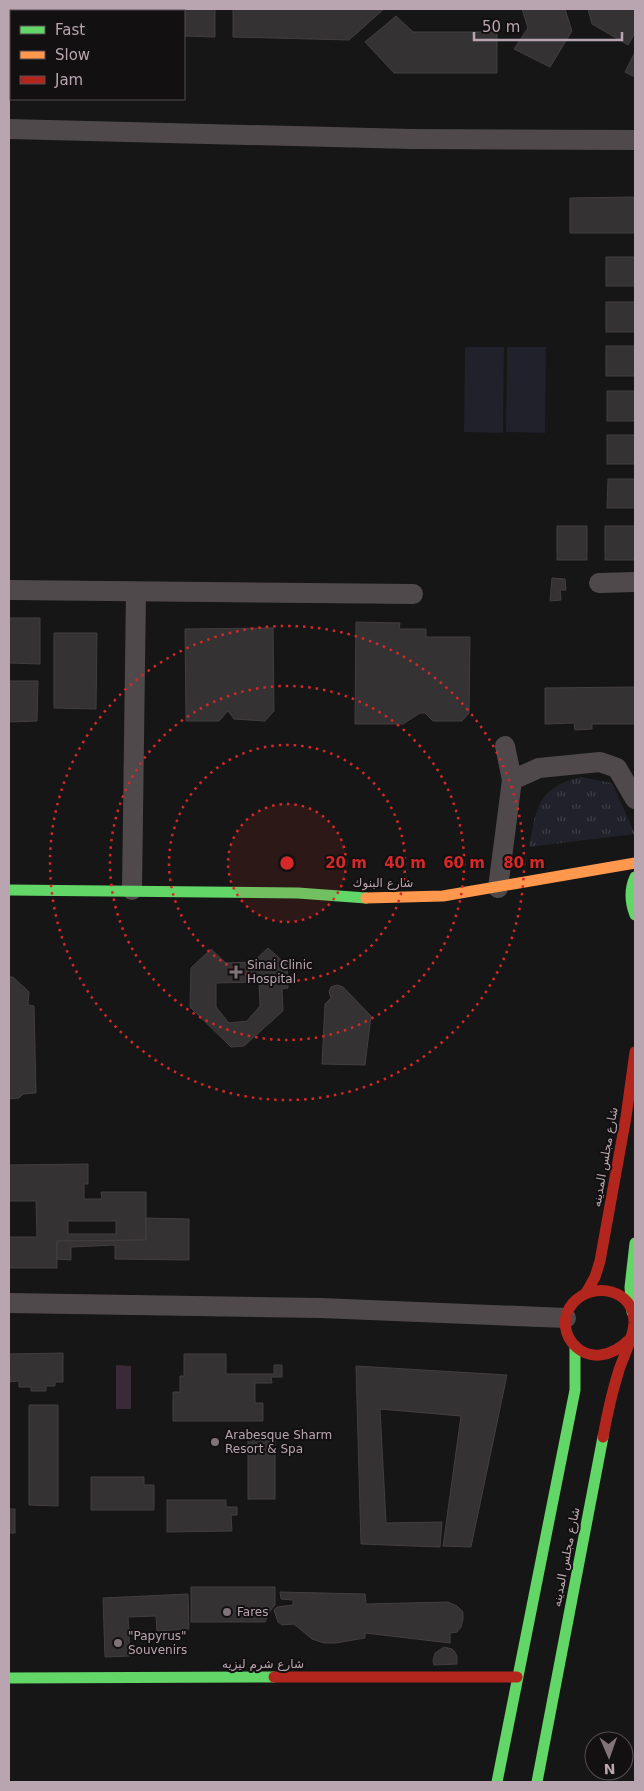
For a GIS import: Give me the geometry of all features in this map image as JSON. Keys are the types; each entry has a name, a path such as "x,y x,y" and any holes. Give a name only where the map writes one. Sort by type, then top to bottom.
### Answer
{"main road":[{"name":"شارع البنوك","path":"9,890 298,893 369,898 430,896 498,888 635,863"},
{"path":"635,877 630,890 630,902 635,915"},
{"name":"شارع مجلس المدينه","path":"586,1293 595,1277 600,1261 631,1118 635,1052"},
{"path":"634,1319 628,1303 621,1296 613,1291 594,1289 578,1297 572,1303 566,1318 566,1328 569,1338 585,1354 598,1357 610,1355 622,1349 630,1339 634,1319 630,1287 635,1243"},
{"name":"شارع مجلس المدينه","path":"538,1782 609,1406 616,1378 630,1339"},
{"name":"شارع مجلس المدينه","path":"496,1782 575,1390 575,1346"},
{"name":"شارع شرم ليزيه","path":"9,1678 517,1677"}],"street":[{"path":"9,130 411,139 635,140"},
{"path":"599,583 635,582"},
{"path":"9,590 412,594"},
{"path":"132,890 136,592"},
{"path":"498,888 512,780 505,746"},
{"path":"512,780 539,768 600,762 617,768 635,800"},
{"path":"9,1303 321,1308 566,1318"}],"green space":[{"path":"465,347 504,347 503,433 464,432"},
{"path":"507,347 546,347 545,433 506,432"},
{"path":"581,777 612,783 635,834 529,847 534,821 541,802 555,787 566,781"}],"shaded area":[{"path":"116,1365 131,1366 131,1409 116,1409"}],"building":[{"path":"9,9 32,9 10,10 9,61"},
{"path":"215,9 215,37 185,36 185,10 78,10"},
{"path":"233,9 384,9 349,40 233,37"},
{"path":"522,9 565,9 572,31 550,67 514,49 528,28"},
{"path":"588,9 635,9 635,33 628,45 592,24"},
{"path":"396,16 413,32 497,32 497,73 394,73 365,42"},
{"path":"635,52 635,77 625,72"},
{"path":"634,197 634,233 570,233 570,198"},
{"path":"606,257 635,257 635,286 606,286"},
{"path":"606,302 635,302 635,332 606,332"},
{"path":"606,346 635,346 635,376 606,376"},
{"path":"607,391 635,391 635,421 607,421"},
{"path":"607,435 635,435 635,464 607,464"},
{"path":"608,479 635,479 635,508 607,508"},
{"path":"557,526 587,526 587,560 557,560"},
{"path":"605,526 635,526 635,560 605,560"},
{"path":"552,578 565,579 566,590 560,590 561,600 550,601"},
{"path":"9,618 40,618 40,664 9,663"},
{"path":"356,622 400,623 399,629 426,629 426,637 470,637 469,713 462,721 433,721 425,713 420,713 403,724 355,724"},
{"path":"273,628 274,711 265,721 234,719 228,711 219,721 186,721 185,629"},
{"path":"54,633 97,633 96,709 54,708"},
{"path":"9,681 38,681 37,721 9,722"},
{"path":"635,687 635,724 592,724 592,729 575,730 574,723 545,724 545,688"},
{"path":"268,948 287,965 288,988 282,989 283,1011 244,1046 231,1047 190,1007 191,968 211,949 226,963 253,962","holes":["259,982 260,1006 247,1021 229,1023 216,1007 216,983"]},
{"path":"9,977 13,977 29,992 28,1005 34,1006 36,1093 23,1094 19,1098 9,1099"},
{"path":"337,985 343,987 371,1016 365,1065 322,1064 325,1004 331,998 329,992 331,987"},
{"path":"88,1164 88,1184 84,1184 84,1199 102,1199 101,1192 146,1192 146,1240 57,1241 57,1268 9,1268 9,1237 37,1237 36,1201 9,1201 9,1165","holes":["68,1221 116,1221 116,1234 68,1234"]},
{"path":"146,1218 189,1219 189,1260 115,1259 115,1245 71,1247 71,1260 57,1259 57,1241 146,1240"},
{"path":"63,1353 63,1382 55,1382 55,1386 46,1386 46,1391 31,1391 31,1387 19,1387 19,1381 10,1382 9,1354"},
{"path":"184,1354 226,1354 226,1374 274,1374 274,1365 282,1365 282,1377 271,1377 272,1383 255,1383 255,1403 263,1403 263,1421 173,1421 173,1392 180,1392 180,1376 184,1376"},
{"path":"356,1366 507,1375 471,1547 443,1546 461,1416 380,1409 386,1523 442,1522 440,1547 361,1544"},
{"path":"29,1405 58,1405 58,1506 29,1505"},
{"path":"248,1437 275,1437 275,1499 248,1499"},
{"path":"91,1477 144,1477 144,1485 154,1485 154,1510 91,1510"},
{"path":"167,1500 226,1500 226,1507 237,1507 237,1515 231,1515 232,1531 167,1532"},
{"path":"9,1509 15,1509 15,1533 9,1533"},
{"path":"191,1587 275,1587 275,1605 265,1622 191,1622"},
{"path":"280,1592 365,1594 366,1604 448,1602 457,1606 463,1612 463,1619 461,1627 457,1632 450,1633 450,1643 365,1633 365,1638 324,1643 312,1639 294,1624 282,1625 278,1622 274,1610 277,1607 293,1605 293,1600 281,1599"},
{"path":"188,1594 189,1629 157,1631 156,1616 128,1617 130,1656 105,1657 103,1598"},
{"path":"444,1647 455,1652 457,1664 434,1665 435,1653"}],"traffic: fast":[{"path":"635,877 631,896 635,915"},
{"path":"9,890 298,893 366,898"},
{"path":"632,1312 630,1287 635,1243"},
{"path":"497,1782 575,1390 575,1346"},
{"path":"537,1782 603,1437"},
{"path":"9,1678 274,1677"}],"traffic: slow":[{"path":"366,898 443,896 635,863"}],"traffic: jam":[{"path":"586,1293 595,1277 600,1261 626,1117 635,1052"},
{"path":"603,1437 616,1378 632,1335 633,1312 621,1296 612,1292 602,1291 582,1296 573,1303 567,1314 565,1326 569,1338 576,1347 587,1353 600,1355 614,1351 630,1339"},
{"path":"274,1677 517,1677"}],"place":[{"name":"Sinai Clinic Hospital","path":"236,972"},
{"name":"Arabesque Sharm Resort & Spa","path":"215,1442"},
{"name":"Fares","path":"227,1612"},
{"name":"\"Papyrus\" Souvenirs","path":"118,1643"}]}
